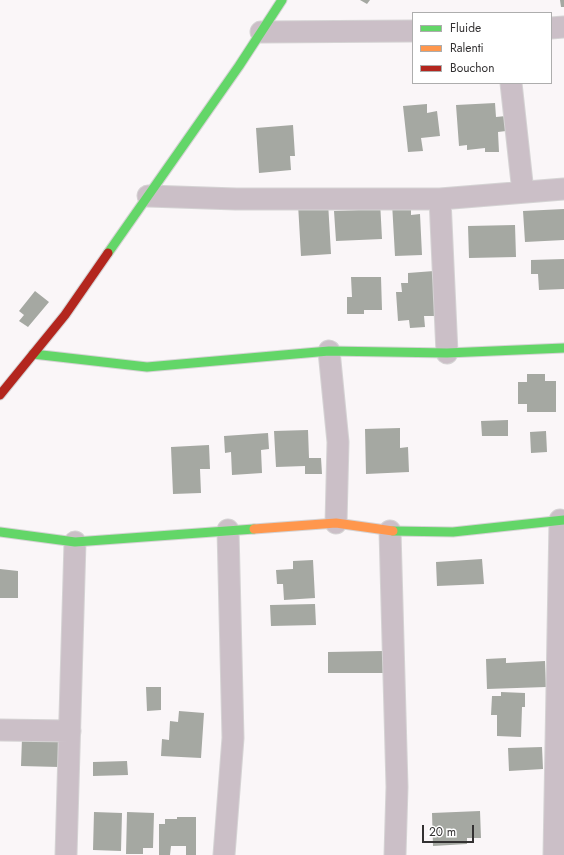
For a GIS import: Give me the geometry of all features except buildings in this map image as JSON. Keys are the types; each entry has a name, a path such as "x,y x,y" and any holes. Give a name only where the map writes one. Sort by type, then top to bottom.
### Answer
{"street":[{"path":"4,386 65,315 262,32 282,0"},
{"path":"552,28 564,27"},
{"path":"262,32 412,31"},
{"path":"511,84 523,192"},
{"path":"148,196 236,199 440,199 564,189"},
{"path":"440,199 447,353"},
{"path":"33,354 147,367 329,351 447,353 564,348"},
{"path":"329,351 338,442 336,523"},
{"path":"0,532 75,542 336,523 390,531 453,532 562,520 554,855"},
{"path":"224,855 233,738 228,530"},
{"path":"390,531 397,787 395,855"},
{"path":"66,855 75,542"},
{"path":"0,730 70,731"}],"traffic: fast":[{"path":"108,253 239,66 282,0"},
{"path":"33,354 147,367 329,351 447,353 564,348"},
{"path":"393,531 453,532 564,520"},
{"path":"0,532 75,542 254,529"}],"traffic: slow":[{"path":"254,529 336,523 393,531"}],"traffic: jam":[{"path":"0,395 65,315 108,253"}]}
